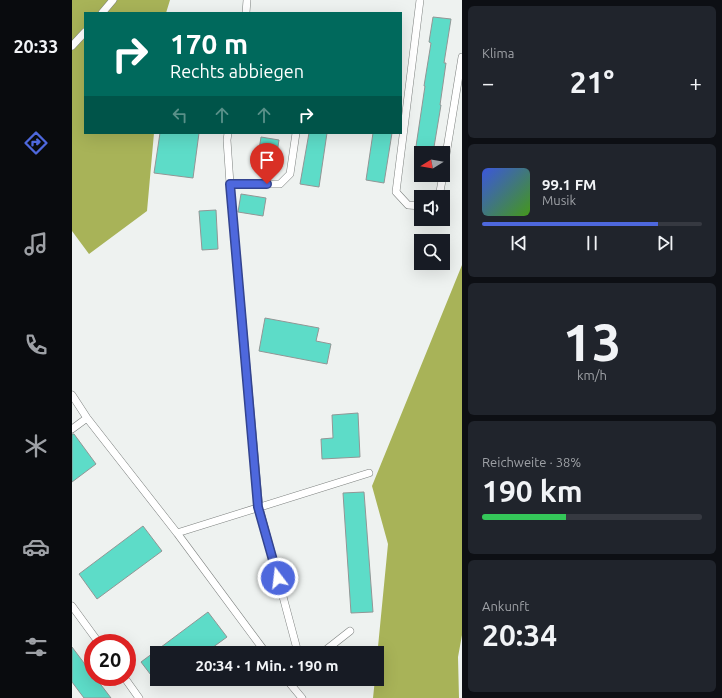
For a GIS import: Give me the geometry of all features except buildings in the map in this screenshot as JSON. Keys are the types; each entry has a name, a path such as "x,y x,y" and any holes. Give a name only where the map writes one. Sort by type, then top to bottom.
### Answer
{"lane":[{"path":"103,12 113,0"},
{"path":"246,12 248,0"},
{"path":"414,205 408,205 396,192 420,0"},
{"path":"72,46 84,33"},
{"path":"448,146 462,56"},
{"path":"228,134 230,184 258,507 296,646"},
{"path":"230,184 280,184 290,174 296,134"},
{"path":"72,396 87,418 178,533 261,646"},
{"path":"72,430 87,418"},
{"path":"178,533 369,473"},
{"path":"72,606 92,634"},
{"path":"331,646 350,632"},
{"path":"130,686 139,698"},
{"path":"293,686 302,698"}],"green space":[{"path":"72,0 170,0 166,12 84,12 84,134 154,134 147,211 89,254 72,231"},
{"path":"462,265 462,635 458,657 459,698 373,698 374,686 384,686 384,646 378,646 388,544 372,486"}],"route":[{"path":"267,184 230,184 258,507 278,578"}]}
